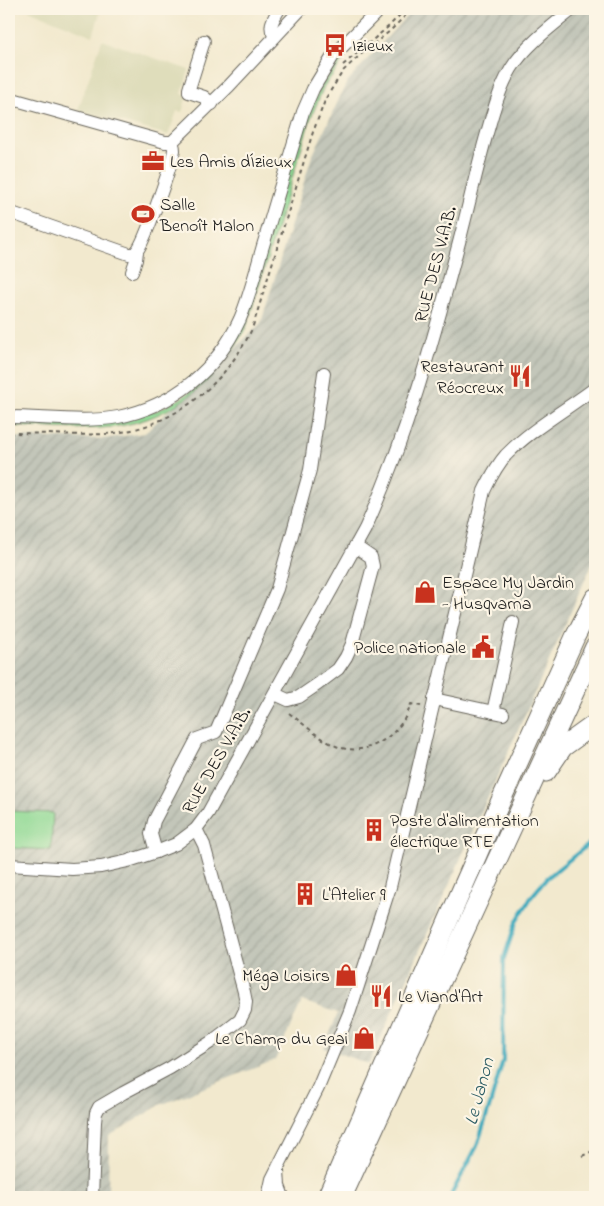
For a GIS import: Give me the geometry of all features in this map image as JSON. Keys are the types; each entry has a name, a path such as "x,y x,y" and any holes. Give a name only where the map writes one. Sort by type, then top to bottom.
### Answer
{"highway":[{"path":"327,1197 574,637 595,598"},
{"path":"342,1197 464,930 526,801 551,741 595,647"},
{"path":"526,801 564,747 595,724"}],"street":[{"path":"276,36 271,31 271,26 279,9"},
{"path":"9,98 165,142 172,142 212,104 301,9"},
{"path":"9,417 101,419 135,413 154,406 178,393 196,380 211,365 240,318 303,112 313,89 333,56 380,9"},
{"name":"RUE DES V.A.B.","path":"9,865 72,869 101,867 156,852 176,844 196,829 217,797 275,694 368,521 389,474 424,369 484,143 501,89 512,67 530,46 573,9"},
{"path":"204,41 189,89 190,92 204,97 212,104"},
{"path":"132,272 137,251 148,230 174,151 172,142"},
{"path":"9,212 129,254 134,254 137,251"},
{"path":"156,852 151,834 154,821 197,739 216,732 278,589 310,470 324,373"},
{"path":"268,1197 269,1187 278,1166 318,1088 350,1011 390,887 429,703 484,492 493,472 505,456 527,437 595,388"},
{"path":"275,694 288,700 299,697 338,669 346,657 352,644 373,566 371,557 355,546"},
{"path":"429,703 498,713 513,622"},
{"path":"92,1197 95,1122 96,1113 99,1108 170,1068 211,1042 240,1020 245,1010 244,992 204,845 196,829"},
{"path":"278,1166 279,1186 283,1197"}],"path":[{"path":"340,68 406,9"},
{"path":"9,433 90,435 132,430 175,413 190,404 216,382 237,357 252,329 320,113 332,88 351,63 390,31 412,9"},
{"path":"177,407 197,394 210,382 224,367 245,335 252,319 312,124"},
{"path":"134,425 141,423"},
{"path":"86,431 120,428"},
{"path":"287,711 322,738 337,746 351,749 365,748 380,743 402,724 411,704 429,703"},
{"path":"582,1156 595,1150"}],"shaded area":[{"path":"26,9 101,9 93,36"},
{"path":"413,9 595,9 595,535 593,562 369,1064 324,1048 338,1013 302,1001 275,1060 160,1105 109,1136 108,1197 9,1197 9,437 103,439 145,433 261,323 311,159 347,82"},
{"path":"102,40 189,70 182,94 187,96 182,112 177,111 168,135 78,110"}],"green space":[{"path":"341,59 343,61 324,86 310,120 246,328 219,367 204,384 168,410 147,419 125,425 67,429 9,426 13,424 156,411 180,399 198,386 224,357 311,108 322,84"},
{"path":"9,811 53,813 51,850 9,848"}],"waterway":[{"name":"Le Janon","path":"450,1197 477,1146 503,1060 504,958 516,922 532,896 547,878 595,839"}],"place":[{"name":"Izieux","path":"335,45"},
{"name":"Les Amis dÍzieux","path":"153,161"},
{"name":"Salle Benoît Malon","path":"143,214"},
{"name":"Restaurant Réocreux","path":"520,376"},
{"name":"Espace My Jardin - Husqvarna","path":"425,592"},
{"name":"Police nationale","path":"483,647"},
{"name":"Poste d'alimentation électrique RTE","path":"374,830"},
{"name":"L'Atelier 9","path":"305,894"},
{"name":"Méga Loisirs","path":"346,975"},
{"name":"Le Viand'Art","path":"381,996"},
{"name":"Le Champ du Geai","path":"364,1038"}]}
